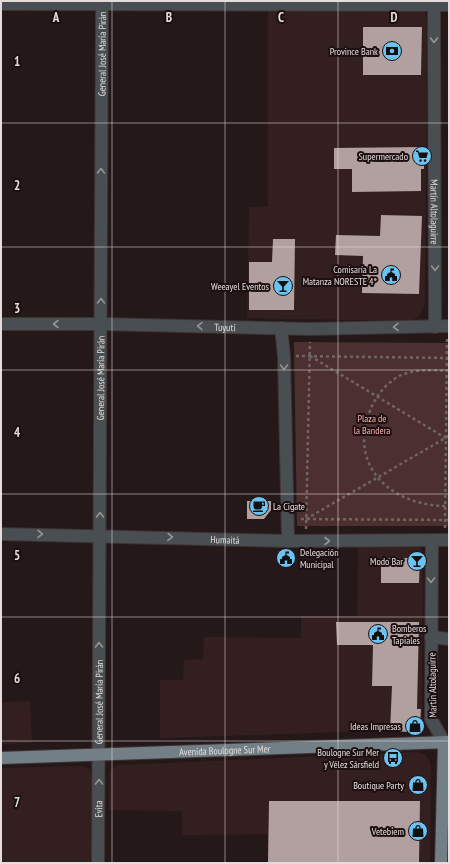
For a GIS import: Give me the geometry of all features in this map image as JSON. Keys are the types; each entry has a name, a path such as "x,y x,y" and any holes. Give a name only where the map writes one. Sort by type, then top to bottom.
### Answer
{"main road":[{"name":"Avenida Boulogne Sur Mer","path":"1,758 447,739"},
{"path":"441,863 447,739"}],"street":[{"path":"1,4 102,2 434,3 449,5"},
{"name":"General José María Pirán","path":"99,754 102,2"},
{"name":"Martín Altolaguirre","path":"434,3 444,326"},
{"name":"Tuyutí","path":"1,324 101,324 310,329 444,326"},
{"path":"281,328 284,356 288,541"},
{"name":"Humaitá","path":"1,534 100,535 288,541 447,540"},
{"name":"Martín Altolaguirre","path":"432,541 431,719 447,739"},
{"path":"431,637 449,639"},
{"name":"Evita","path":"98,863 99,754"}],"path":[{"path":"444,326 448,358 448,438 445,506 447,540"},
{"path":"306,541 310,329"},
{"path":"284,356 448,358"},
{"path":"310,356 448,438"},
{"path":"448,371 423,370 402,375 388,385 377,396 368,416 364,437 366,454 378,478 392,492 414,502 449,506"},
{"path":"306,519 448,438"},
{"path":"288,518 449,520"}],"shaded area":[{"path":"268,9 423,10 425,13 427,18 425,304 419,316 411,321 247,318 249,207 268,207"},
{"path":"358,543 417,545 423,551 422,723 418,727 409,730 160,738 160,680 183,680 184,660 203,659 204,637 301,638 301,616 357,616"},
{"path":"30,701 32,743 1,744 1,702"},
{"path":"417,752 426,755 431,764 430,863 268,863 268,834 182,835 182,811 109,810 110,771 117,765"},
{"path":"83,766 89,769 94,781 94,863 1,863 1,768"}],"green space":[{"name":"Plaza de la Bandera","path":"294,342 449,343 449,526 297,526"}],"building":[{"name":"Province Bank","path":"363,27 422,27 421,75 363,75"},
{"path":"424,147 424,169 421,169 421,191 352,192 352,169 334,169 334,148"},
{"path":"381,215 422,216 419,294 362,293 363,256 335,255 336,235 380,236"},
{"path":"273,239 295,239 294,310 249,310 249,262 272,262"},
{"name":"La Cigate","path":"247,501 271,501 271,510 264,519 247,519"},
{"path":"381,558 420,558 419,583 381,583"},
{"path":"336,622 419,622 417,709 421,709 420,724 411,732 390,731 392,686 372,686 373,645 337,645"},
{"path":"269,801 420,801 419,863 268,863"}],"place":[{"name":"Province Bank","path":"392,51"},
{"name":"Supermercado","path":"422,156"},
{"name":"Comisaría La Matanza NORESTE 4°","path":"391,275"},
{"name":"Weeayel Eventos","path":"283,286"},
{"name":"La Cigate","path":"259,506"},
{"name":"Delegación Municipal","path":"286,558"},
{"name":"Modo Bar","path":"417,561"},
{"name":"Bomberos Tapiales","path":"378,634"},
{"name":"Ideas Impresas","path":"415,726"},
{"name":"Boulogne Sur Mer y Vélez Sársfield","path":"393,758"},
{"name":"Boutique Party","path":"418,785"},
{"name":"Vetebiem","path":"418,831"}]}
